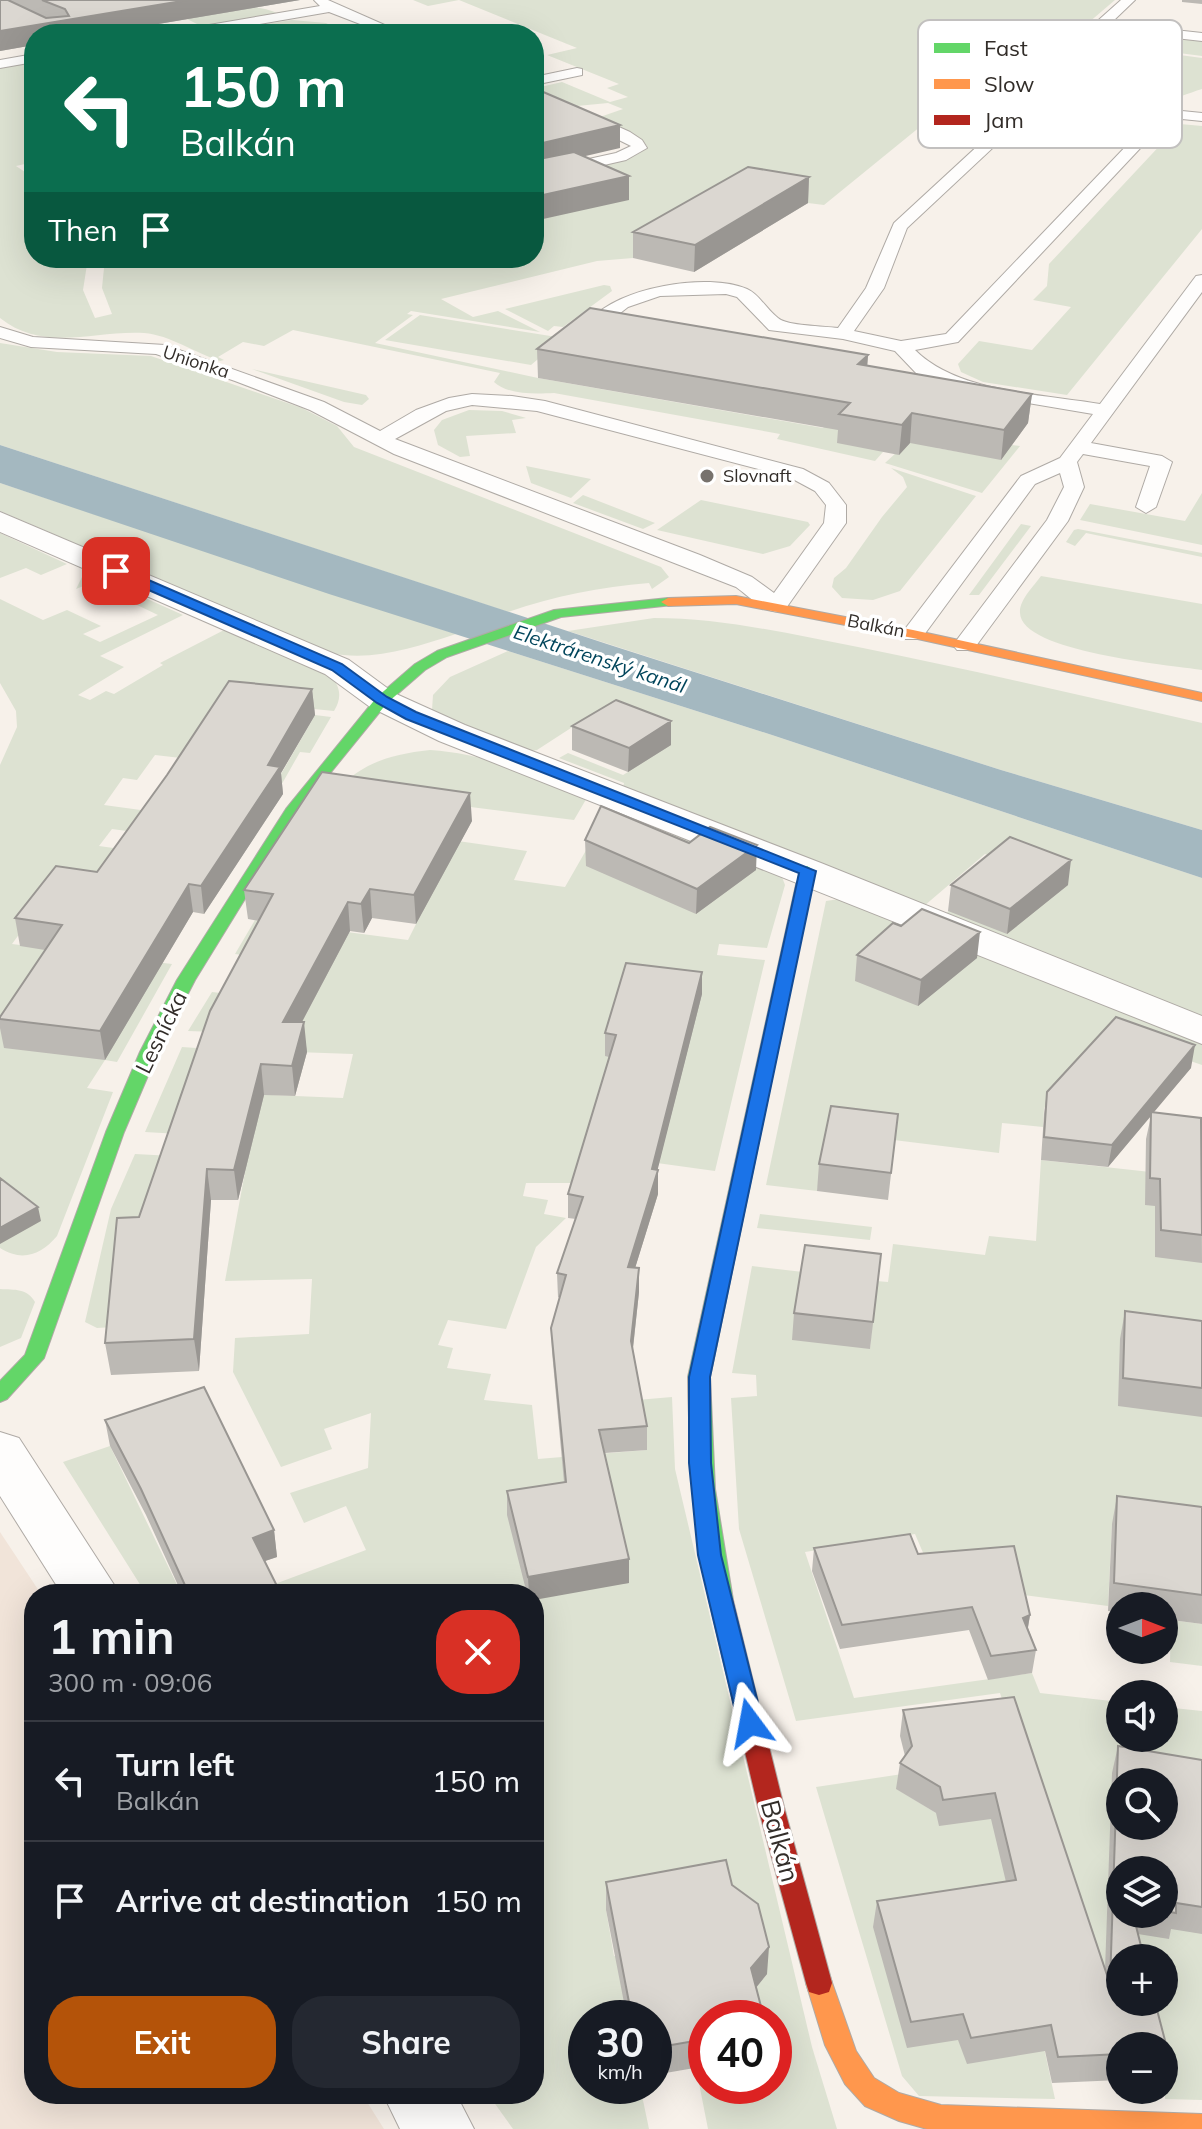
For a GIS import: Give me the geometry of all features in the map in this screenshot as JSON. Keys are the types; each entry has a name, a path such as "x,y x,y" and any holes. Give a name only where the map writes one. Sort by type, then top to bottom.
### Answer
{"street":[{"path":"0,521 337,667 382,700 452,733 807,871 1202,1031"},
{"name":"Balkán","path":"465,645 559,613 703,598 776,606 1198,693"},
{"name":"Lesnícka","path":"0,1394 34,1358 115,1132 149,1052 186,980 291,812 382,700 420,667 465,645"},
{"name":"Balkán","path":"807,871 699,1377 700,1463 710,1555 771,1807 825,2007 846,2060 872,2094 920,2115 941,2119 1202,2128"},
{"path":"0,1452 86,1584"},
{"path":"423,2104 439,2129"}],"lane":[{"path":"1107,20 1129,0"},
{"path":"228,24 325,4 374,24"},
{"path":"1182,35 1202,37"},
{"path":"0,64 24,60"},
{"path":"544,79 577,72"},
{"path":"544,98 625,135 639,148 621,157 544,174"},
{"path":"1182,115 1202,117"},
{"path":"843,334 875,288 900,226 984,148"},
{"path":"599,321 622,303 658,291 726,289 743,293 775,326 843,334 901,347 952,338 1133,148"},
{"path":"913,634 1028,480 1072,455 1202,280"},
{"name":"Unionka","path":"0,332 14,339 40,343 158,349 317,406 401,450 692,560 744,582 776,606"},
{"path":"901,347 923,369 959,386 1104,410"},
{"path":"382,438 430,408 462,399 500,399 538,405 796,473 822,487 836,505 835,523 776,606"},
{"path":"1072,455 1162,462 1146,507"},
{"path":"965,645 1057,521 1074,487 1072,455"}],"shaded area":[{"path":"0,1532 34,1584 24,1584 24,2104 368,2104 384,2129 0,2129"}],"green space":[{"path":"231,0 279,14 221,24 197,24 173,12"},
{"path":"413,0 459,0 428,6"},
{"path":"459,0 1115,0 1092,20 918,20 918,128 824,205 808,203 633,258 597,261 441,299 473,317 498,311 540,332 411,311 407,314 413,315 375,343 538,378 823,428 840,410 883,452 875,461 777,439 780,434 554,393 514,391 494,382 500,373 293,330 264,346 243,342 218,357 224,360 220,361 154,334 52,337 17,329 0,318 0,67 24,62 24,164 16,166 24,171 24,268 86,268 83,290 95,318 112,314 102,288 104,268 544,268 544,206 567,173 623,160 642,152 647,146 640,138 600,117 623,109 608,103 577,106 544,92 544,86 562,82 610,102 628,97 607,88 619,84 547,55 577,48 544,35 544,24 518,24"},
{"path":"292,20 328,24 265,24"},
{"path":"1182,38 1202,41 1202,56 1182,53"},
{"path":"1182,55 1202,58 1202,89 1182,95"},
{"path":"1182,124 1202,126 1202,229 1067,395 983,382 961,372 958,364 979,341 1032,350 1071,307 1033,300 1047,286 1049,264 1158,148 1182,148"},
{"path":"610,286 612,291 563,327 554,326 548,331 505,309"},
{"path":"420,315 563,338 531,365 385,340"},
{"path":"0,343 57,352 151,356 302,408 337,426 354,447 661,567 669,577 652,589 649,583 595,590 508,612 0,445"},
{"path":"252,369 366,395 369,399 362,405 344,402"},
{"path":"469,410 502,411 526,418 512,420 516,433 466,436 470,456 460,457 438,445 434,430 442,420"},
{"path":"920,431 937,448 1000,459 1012,445 1020,446 982,493 885,463"},
{"path":"526,466 591,479 571,498 531,483"},
{"path":"891,468 976,496 900,591 873,600 842,598 832,587 834,578 846,568 907,487 903,477"},
{"path":"0,483 456,634 378,654 330,653 0,511"},
{"path":"1202,493 1202,545 1080,520 1090,504 1185,521"},
{"path":"583,495 655,523 643,529 573,503"},
{"path":"701,500 808,522 810,525 790,546 763,554 657,530"},
{"path":"1021,524 1031,526 979,595 969,595"},
{"path":"1078,529 1202,553 1202,557 1086,533 1075,546 1066,542"},
{"path":"0,533 67,564 41,575 26,568 0,578"},
{"path":"85,571 183,615 100,656 124,667 78,695 90,700 106,691 114,694 163,665 160,663 228,628 328,674 338,686 339,696 334,711 235,701 198,760 155,755 137,780 123,778 104,805 148,811 134,832 112,829 99,846 135,851 102,898 50,892 12,944 172,964 117,1062 105,1060 87,1088 113,1092 57,1236 38,1252 16,1255 0,1248 0,765 17,727 16,711 0,683 0,599 43,620 67,610 101,626 83,634 100,642 158,615 91,583 76,589"},
{"path":"1041,576 1202,604 1202,670 1099,654 1044,638 1027,626 1020,613 1024,598"},
{"path":"654,618 705,621 782,632 1202,723 1202,830 1001,770 568,631"},
{"path":"508,651 1202,878 1202,1018 945,914 950,910 1067,885 985,854 924,906 623,788 624,783 559,758 568,753 623,775 628,772 591,715 537,750 525,752 438,716 432,710 433,695 450,677"},
{"path":"315,715 331,717 310,753 300,752 279,789 273,788"},
{"path":"430,750 451,752 530,773 588,796 574,820 455,805 437,838 527,851 514,880 565,887 612,805 782,877 785,885 767,948 719,944 717,955 765,960 715,1171 657,1163 579,1183 526,1183 523,1196 548,1200 544,1214 566,1218 536,1247 506,1329 448,1320 438,1345 453,1348 447,1368 491,1374 484,1400 532,1405 538,1459 646,1450 637,1400 672,1397 675,1469 812,2047 837,2129 708,2129 703,2104 792,2104 792,2000 730,2000 606,1910 614,1956 621,1956 625,2000 568,2000 568,2104 644,2104 649,2129 513,2129 495,2104 544,2104 544,1584 275,1584 366,1550 346,1506 304,1523 290,1493 368,1468 371,1413 324,1429 332,1449 281,1467 233,1372 235,1338 309,1334 312,1279 225,1281 245,1172 180,1134 145,1132 182,1047 211,1049 198,1092 343,1098 353,1054 268,1051 272,1034 188,1031 212,992 238,995 233,1006 305,1016 330,968 235,954 255,920 408,940 426,904 343,784 363,769 383,760"},
{"path":"846,898 1202,1041 1202,1065 1109,1033 1044,1108 1043,1127 1002,1123 999,1153 829,1132 817,1191 766,1185 826,901"},
{"path":"135,1154 173,1156 114,1327 97,1328 85,1322 111,1209"},
{"path":"1041,1160 1196,1177 1202,1181 1202,1535 1112,1524 1106,1606 1016,1594 933,1576 915,1534 805,1552 854,1698 1032,1673 1040,1693 1106,1700 1106,1752 1178,1752 1178,1708 1202,1711 1202,2100 1178,2099 1178,2032 1153,2032 1140,2016 1178,2016 1178,1944 1106,1944 1106,1974 1026,1964 1055,2099 919,2096 902,2076 816,1787 909,1773 897,1789 936,1813 1039,1812 1000,1693 796,1721 739,1529 731,1398 757,1396 756,1375 732,1373 752,1266 803,1272 870,1349 876,1281 888,1282 893,1244 985,1255 989,1236 1036,1241"},
{"path":"760,1214 872,1227 870,1240 757,1228"},
{"path":"0,1289 24,1292 35,1302 21,1338 0,1347"},
{"path":"110,1446 177,1584 140,1584 63,1462"},
{"path":"1178,1621 1202,1624 1202,1666 1178,1663"}],"water":[{"name":"Elektrárenský kanál","path":"0,445 607,644 1001,770 1202,830 1202,878 772,735 329,594 0,483"}],"building":[{"path":"0,0 8,0 46,18 69,16 65,9 42,0 188,0 42,24 24,24 24,27 0,31"},
{"path":"544,92 620,125 544,143"},
{"path":"574,152 629,176 544,195 544,158"},
{"path":"748,167 809,177 695,245 633,232"},
{"path":"590,308 868,355 858,364 1032,394 1004,430 912,413 902,425 839,414 850,403 537,349"},
{"path":"229,681 312,689 268,765 280,767 201,886 189,884 100,1031 0,1019 62,925 15,918 56,866 97,872 167,775"},
{"path":"616,700 671,721 629,748 572,726"},
{"path":"322,772 470,793 414,895 370,889 361,904 348,902 283,1022 304,1022 292,1066 261,1064 234,1170 207,1169 194,1339 105,1343 117,1218 139,1217 210,1011 273,894 244,890"},
{"path":"601,806 689,843 710,827 757,845 697,889 585,840"},
{"path":"1010,837 1071,860 1010,909 951,885"},
{"path":"922,909 980,932 921,980 857,955 893,923 901,926"},
{"path":"626,963 702,972 652,1169 658,1170 628,1267 639,1268 631,1341 647,1426 599,1430 629,1559 528,1577 507,1491 566,1482 551,1328 566,1275 557,1273 583,1197 568,1194 616,1035 605,1033"},
{"path":"1116,1017 1195,1045 1112,1145 1044,1137 1047,1092"},
{"path":"831,1106 898,1114 891,1173 819,1164"},
{"path":"1151,1112 1201,1118 1202,1235 1161,1230 1160,1179 1150,1178"},
{"path":"0,1178 38,1207 0,1228"},
{"path":"805,1245 881,1254 873,1322 794,1313"},
{"path":"1125,1311 1202,1321 1202,1388 1123,1378"},
{"path":"204,1387 274,1530 253,1538 276,1584 184,1584 105,1420"},
{"path":"1117,1496 1202,1507 1202,1595 1114,1583"},
{"path":"910,1534 918,1554 1014,1546 1030,1615 1023,1618 1036,1650 991,1656 972,1607 842,1625 814,1548"},
{"path":"1014,1697 1106,1972 1106,2016 1159,2016 1163,2032 1106,2032 1106,2055 1058,2057 1051,2025 971,2038 963,2014 911,2022 877,1901 1016,1880 995,1793 943,1800 940,1787 900,1763 912,1746 903,1710"},
{"path":"1118,1752 1154,1752 1202,1760 1202,1907 1178,1903 1178,1856 1114,1856 1115,1840 1178,1840 1178,1768 1117,1768"},
{"path":"726,1860 732,1885 758,1904 769,1947 751,1968 759,2000 688,2000 688,2042 672,2045 672,2000 629,2000 606,1882"},
{"path":"1112,1928 1136,1928 1140,1944 1111,1944"}],"traffic: fast":[{"path":"0,1394 34,1358 115,1132 149,1052 186,980 291,812 382,700 420,667 442,654 559,613 668,602"},
{"path":"721,1600 710,1545 704,1489 699,1377 807,871"}],"traffic: slow":[{"path":"668,602 736,600 913,634 1202,697"},
{"path":"819,1983 832,2028 855,2075 875,2096 899,2107 941,2119 1202,2128"}],"traffic: jam":[{"path":"721,1600 771,1807 819,1983"}],"place":[{"name":"Slovnaft","path":"707,476"}],"route":[{"path":"116,571 337,667 382,700 411,716 807,871 699,1377 700,1463 710,1555 750,1723"}]}
